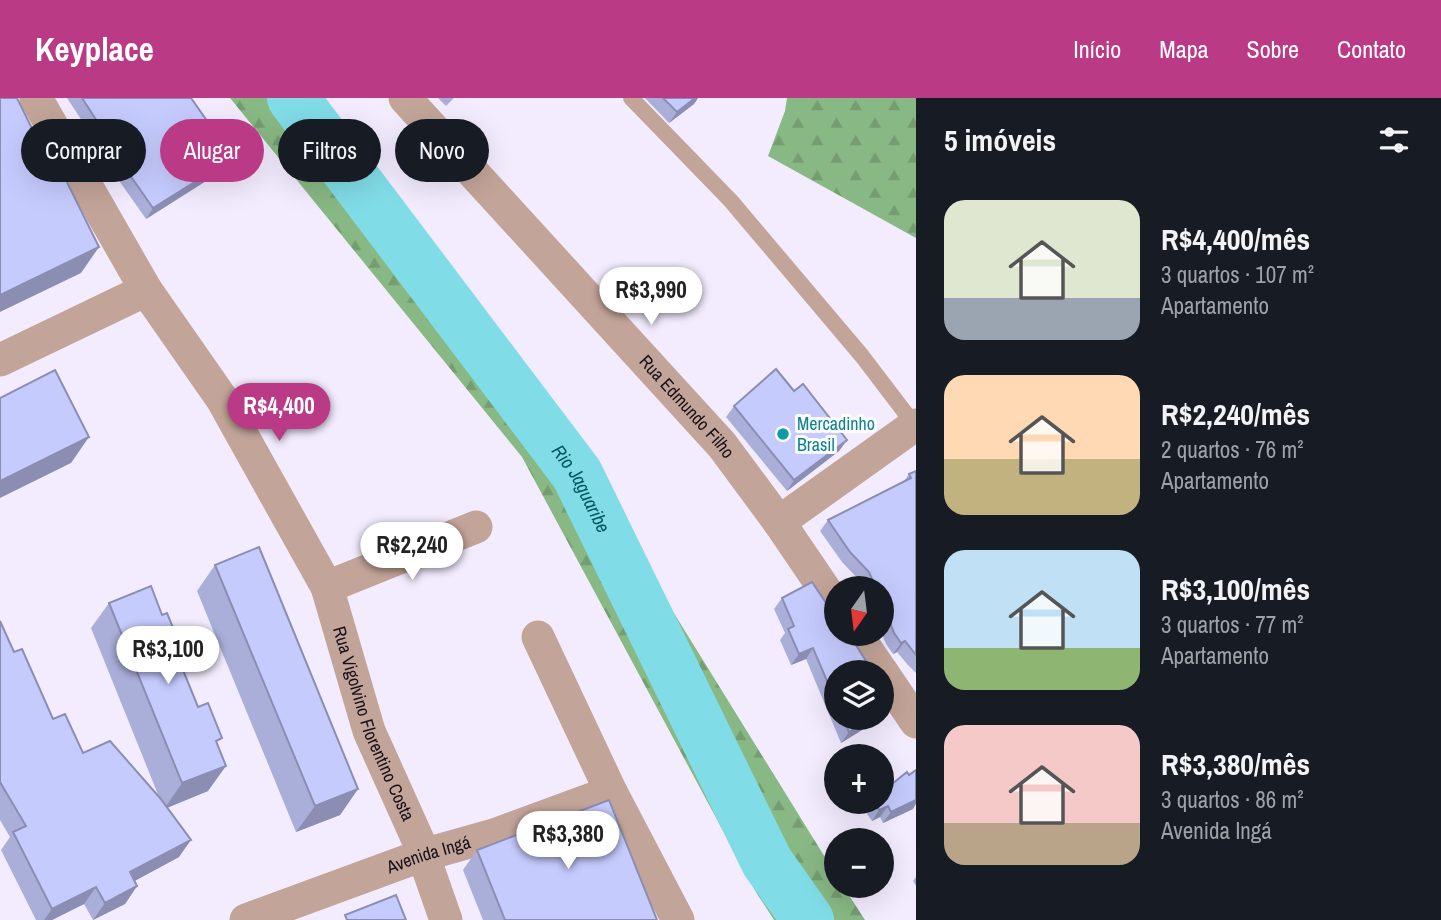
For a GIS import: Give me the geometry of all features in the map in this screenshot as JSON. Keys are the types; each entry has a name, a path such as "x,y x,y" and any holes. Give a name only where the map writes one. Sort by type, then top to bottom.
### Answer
{"street":[{"name":"Rua Vigolvino Florentino Costa","path":"36,98 146,290 222,399 327,587 369,731 423,855 446,920"},
{"name":"Rua Edmundo Filho","path":"405,98 722,445 824,588"},
{"path":"0,360 146,290"},
{"path":"779,522 915,426"},
{"path":"327,587 476,527"},
{"path":"538,637 611,792 678,920"},
{"path":"894,690 916,722"},
{"name":"Avenida Ingá","path":"246,920 423,855 494,835 611,792"}],"lane":[{"path":"631,98 730,201 862,356 915,426"}],"green space":[{"path":"230,98 318,98 334,119 278,119 278,157 264,140 264,119 247,119"},
{"path":"787,98 916,98 916,238 768,156 785,111"},
{"path":"381,178 495,324 824,856 824,898 851,898 865,920 774,920 756,892 522,457 298,182 381,182"}],"building":[{"path":"0,98 17,98 27,119 21,119 21,182 67,182 99,247 0,295"},
{"path":"82,98 191,98 206,119 160,119 160,182 195,182 153,208 135,182 146,182 146,119 96,119"},
{"path":"663,98 695,98 677,112"},
{"name":"Mercadinho Brasil","path":"776,369 794,391 803,384 847,440 794,480 734,406"},
{"path":"55,370 89,437 0,481 0,398"},
{"path":"916,471 916,655 905,641 901,643 894,633 894,576 871,576 828,520 911,478 909,474"},
{"path":"259,547 358,789 315,806 215,565"},
{"path":"812,582 824,600 824,646 857,646 865,660 824,660 824,674 813,648 799,654 788,629 794,626 782,598"},
{"path":"151,586 162,615 167,613 179,642 172,643 198,707 208,703 222,738 216,741 226,766 182,783 109,603"},
{"path":"0,621 14,652 22,649 53,719 65,714 83,753 110,741 160,798 191,840 130,872 137,886 105,903 96,887 52,909 13,832 26,826 0,782"},
{"path":"916,770 916,800 894,811 894,782 907,772 909,775"},
{"path":"609,800 657,920 505,920 477,850"},
{"path":"396,895 406,920 347,920 345,915"}],"waterway":[{"name":"Rio Jaguaribe","path":"293,98 577,474 767,862 808,920"}],"place":[{"name":"Mercadinho Brasil","path":"783,434"}]}
